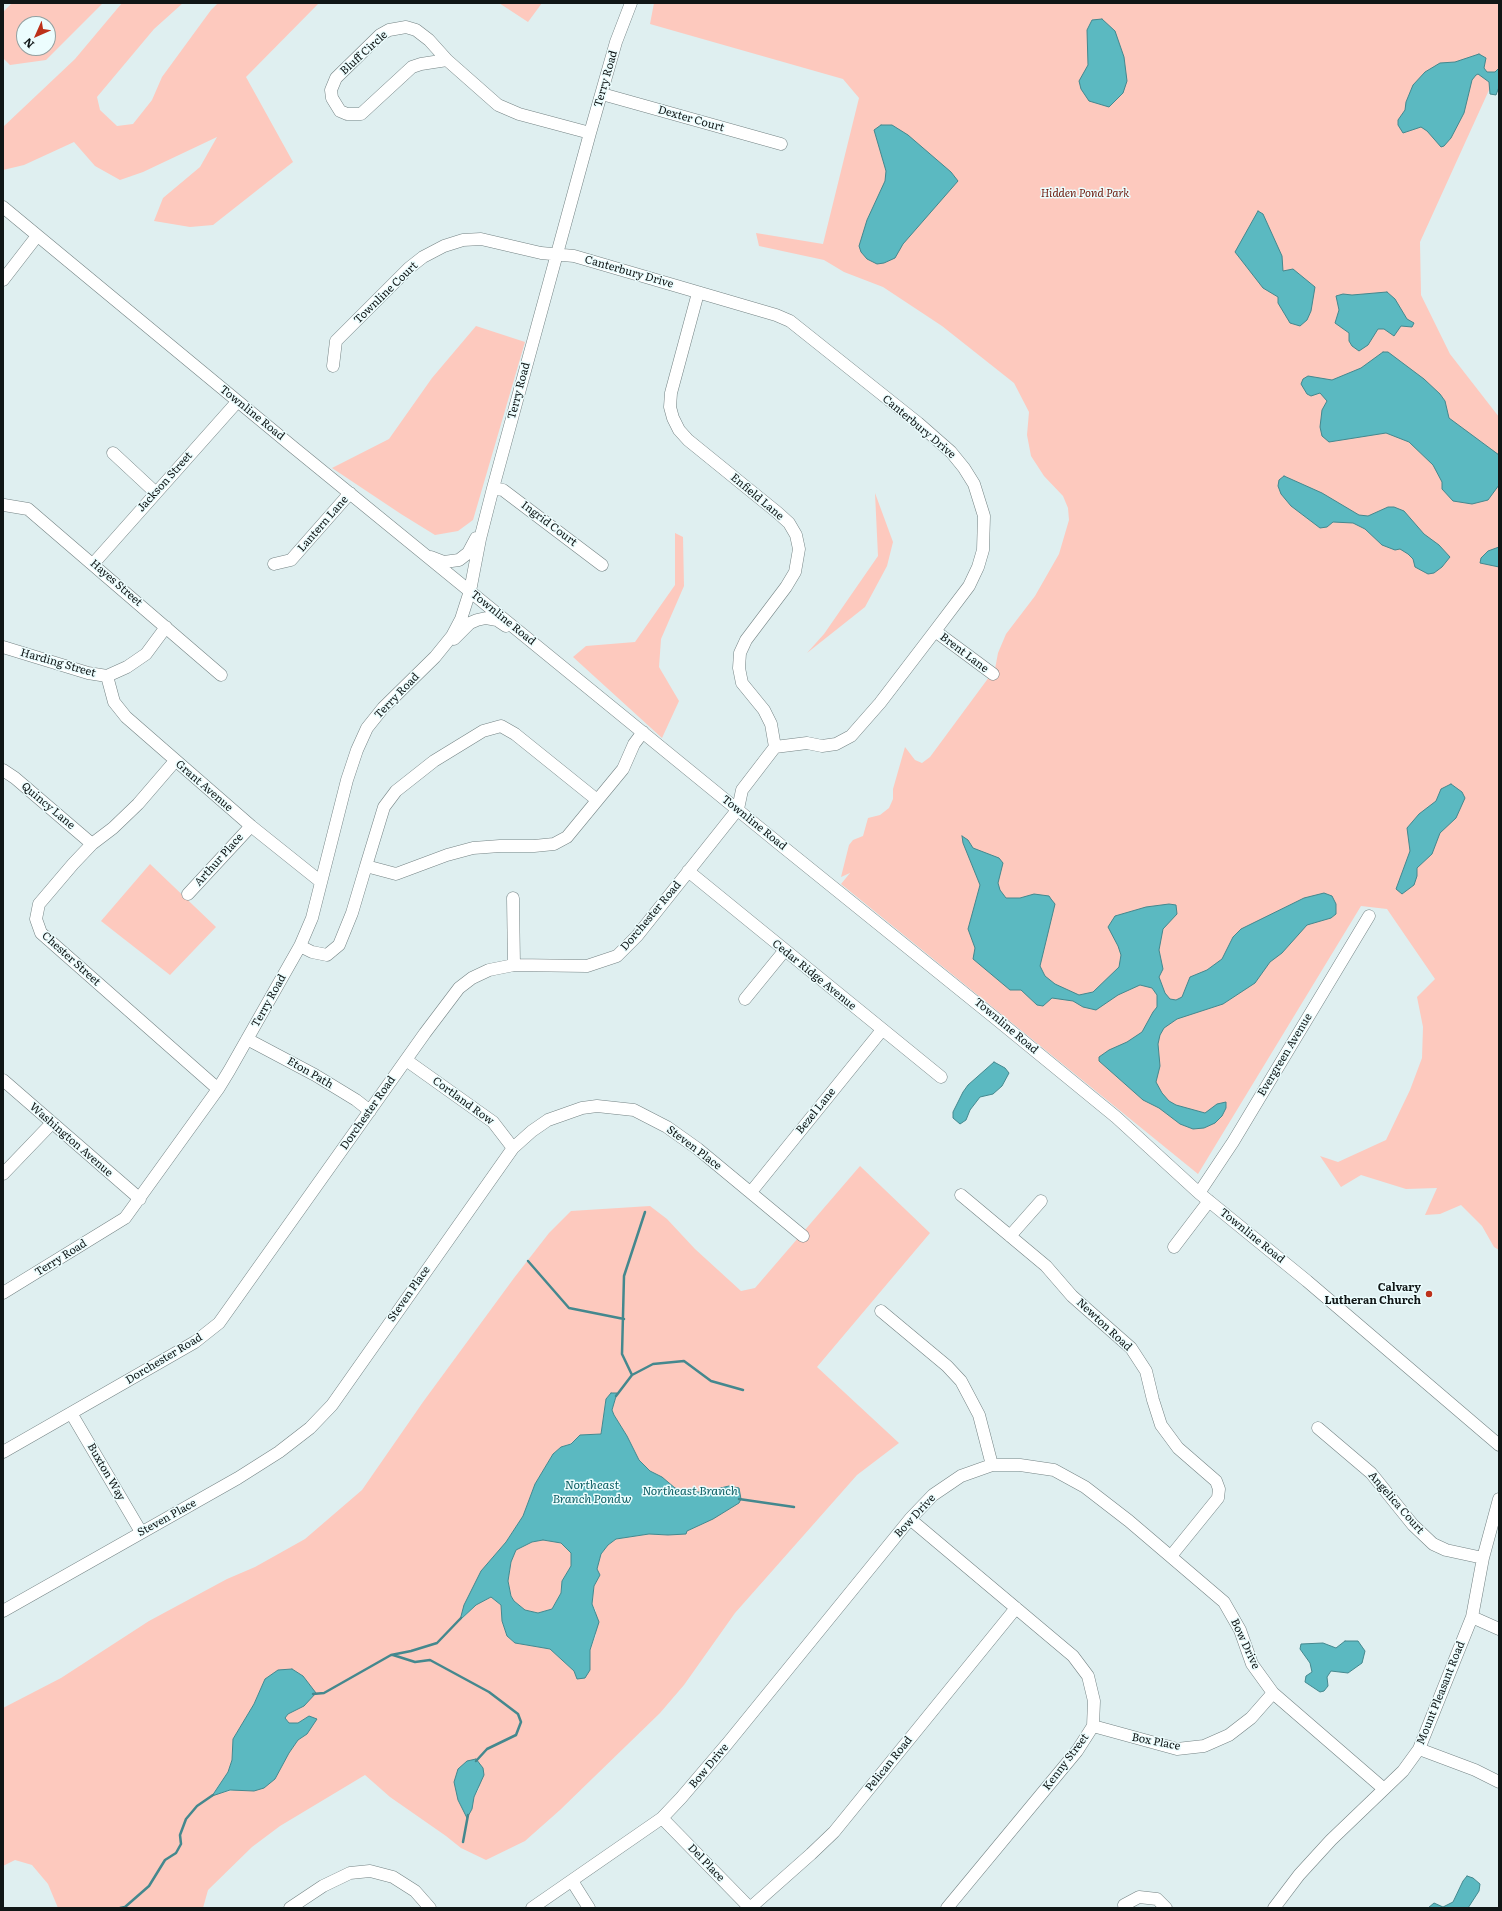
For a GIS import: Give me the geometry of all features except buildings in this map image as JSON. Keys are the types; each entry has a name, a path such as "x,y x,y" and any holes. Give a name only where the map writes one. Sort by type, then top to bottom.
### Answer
{"street":[{"name":"Terry Road","path":"3,1293 125,1218 218,1089 300,946 312,918 347,780 357,750 367,728 382,708 435,657 452,636 461,619 470,591 493,488 590,133 616,42 631,3"},
{"name":"Bluff Circle","path":"448,60 421,64 412,67 361,114 347,114 340,111 332,98 331,90 336,78 380,35 389,30 406,27 416,30 429,40 448,60 498,105 519,114 590,133"},
{"name":"Dexter Court","path":"602,94 781,144"},
{"name":"Townline Road","path":"3,207 237,402 1068,1077 1116,1117 1199,1193 1307,1281 1499,1445"},
{"path":"3,280 37,236"},
{"name":"Townline Court","path":"333,366 336,341 409,268 444,246 463,240 480,238 541,253 557,255"},
{"name":"Canterbury Drive","path":"557,255 574,256 776,315 790,321 918,423 951,452 964,468 974,484 984,516 983,550 978,568 969,586 935,631 880,703 851,736 836,744 822,746 807,743 775,747"},
{"name":"Enfield Lane","path":"698,293 671,393 670,407 673,418 679,430 688,440 789,523 796,535 799,548 795,572 786,587 746,640 740,653 739,668 742,683 764,710 771,724 775,747"},
{"name":"Jackson Street","path":"93,564 237,402"},
{"path":"113,454 156,493"},
{"name":"Ingrid Court","path":"493,488 504,490 602,565"},
{"name":"Lantern Lane","path":"274,564 292,560 350,493"},
{"name":"Hayes Street","path":"4,505 28,508 221,675"},
{"path":"423,553 444,562 452,562 462,559 472,547 486,515"},
{"path":"435,657 470,624 486,618 497,620 538,646"},
{"name":"Harding Street","path":"3,647 88,673 107,676 127,667 146,654 166,627"},
{"name":"Brent Lane","path":"935,631 993,674"},
{"name":"Grant Avenue","path":"107,676 114,702 126,717 251,826 321,882"},
{"path":"300,946 312,952 327,954 339,945 352,913 384,807 396,791 434,761 483,731 501,726 515,734 598,800"},
{"path":"366,866 396,874 447,855 473,848 554,844 567,837 623,769 634,744 643,732"},
{"path":"738,809 742,790 775,747"},
{"name":"Chester Street","path":"175,761 138,804 113,828 92,844 39,904 36,919 41,933 218,1089"},
{"name":"Quincy Lane","path":"3,770 15,778 92,844"},
{"name":"Dorchester Road","path":"3,1452 195,1342 219,1323 443,1008 459,988 472,978 489,970 514,966 587,966 616,956 637,936 738,809"},
{"name":"Arthur Place","path":"188,894 251,826"},
{"name":"Cedar Ridge Avenue","path":"688,871 941,1077"},
{"path":"513,898 514,966"},
{"name":"Evergreen Avenue","path":"1199,1193 1233,1142 1369,916"},
{"path":"745,999 785,950"},
{"name":"Bezel Lane","path":"751,1192 882,1030"},
{"name":"Eton Path","path":"248,1039 315,1075 356,1100 370,1111"},
{"name":"Cortland Row","path":"406,1060 493,1122 513,1148"},
{"name":"Washington Avenue","path":"3,1080 140,1199"},
{"name":"Steven Place","path":"3,1611 244,1474 279,1452 310,1428 332,1405 513,1148 548,1120 567,1112 598,1106 634,1110 667,1127 751,1192 803,1236"},
{"path":"3,1174 52,1122"},
{"name":"Newton Road","path":"961,1195 1046,1266 1072,1296 1131,1348 1146,1371 1152,1400 1161,1424 1178,1448 1216,1481 1219,1489 1218,1498 1171,1556"},
{"path":"1010,1236 1041,1201"},
{"path":"1174,1247 1209,1201"},
{"path":"881,1311 947,1366 961,1381 979,1415 992,1465"},
{"name":"Buxton Way","path":"71,1413 141,1532"},
{"name":"Angelica Court","path":"1318,1428 1371,1473 1413,1525 1434,1544 1446,1550 1483,1558"},
{"name":"Bow Drive","path":"532,1908 662,1818 727,1744 910,1519 933,1495 961,1476 992,1465 1020,1465 1054,1470 1085,1487 1171,1556 1224,1602 1240,1630 1252,1664 1273,1693 1384,1789"},
{"name":"Mount Pleasant Road","path":"1274,1908 1299,1875 1331,1840 1403,1771 1419,1749 1472,1618 1483,1558 1499,1499"},
{"name":"Kenny Street","path":"910,1519 1073,1656 1088,1676 1094,1701 1093,1726 1077,1751 947,1908"},
{"name":"Pelican Road","path":"750,1908 834,1832 1016,1608"},
{"path":"1472,1618 1499,1629"},
{"name":"Box Place","path":"1093,1726 1177,1749 1204,1746 1229,1734 1251,1718 1273,1693"},
{"path":"1419,1749 1475,1770 1499,1782"},
{"name":"Del Place","path":"662,1818 750,1908"},
{"path":"290,1908 323,1886 350,1873 370,1871 393,1877 415,1891 430,1908"},
{"path":"572,1881 589,1908"},
{"path":"1124,1905 1139,1897 1157,1899 1166,1908"}],"green space":[{"path":"12,3 103,3 56,50 56,16 16,16 16,56 50,56 46,60 10,65 3,58 3,12"},
{"path":"122,3 183,3 154,29 97,97 100,110 117,126 133,124 152,100 162,77 211,10 218,3 319,3 246,77 293,162 213,225 190,227 154,221 163,198 200,167 217,137 143,172 120,180 95,166 74,142 24,165 3,170 3,127 75,59"},
{"path":"499,3 542,3 528,22"},
{"name":"Hidden Pond Park","path":"654,3 1499,3 1499,68 1420,242 1421,295 1450,354 1499,417 1499,1250 1494,1247 1482,1226 1461,1205 1440,1214 1425,1215 1437,1188 1406,1189 1361,1175 1341,1187 1320,1156 1338,1162 1386,1140 1410,1090 1422,1058 1423,1027 1417,997 1435,979 1387,909 1361,906 1198,1174 841,884 850,873 841,877 849,845 853,840 863,836 868,818 880,815 889,808 893,799 893,789 905,747 915,760 922,763 930,757 995,669 998,653 1006,634 1035,596 1059,554 1069,520 1068,508 1063,496 1044,476 1031,456 1027,435 1029,412 1014,383 942,326 883,287 844,272 824,260 759,246 756,233 823,244 859,98 843,79 650,24"},
{"path":"476,326 525,342 473,520 458,531 435,535 332,468 389,439 432,378"},
{"path":"875,493 893,542 887,566 865,607 807,653 824,634 878,556"},
{"path":"675,533 683,537 684,586 661,639 659,667 679,701 662,738 573,657 586,646 635,642 675,585"},
{"path":"150,864 216,927 170,975 101,921"},
{"path":"860,1166 930,1233 817,1367 899,1443 857,1475 735,1613 684,1685 660,1713 560,1810 525,1841 486,1860 461,1848 390,1797 365,1775 280,1826 252,1847 208,1890 203,1908 58,1908 48,1884 32,1865 15,1860 3,1866 3,1708 61,1678 149,1621 227,1579 255,1567 305,1539 362,1490 423,1402 514,1278 549,1233 571,1211 650,1206 667,1219 695,1249 741,1291 755,1288","holes":["617,1393 612,1410 614,1415 639,1460 650,1472 662,1477 675,1488 687,1492 703,1492 729,1486 725,1511 694,1528 668,1535 649,1534 616,1539 608,1545 601,1554 597,1569 600,1575 594,1586 592,1604 596,1611 596,1635 590,1650 590,1669 577,1679 574,1671 550,1649 515,1643 507,1636 502,1621 501,1605 491,1597 476,1605 461,1620 481,1572 506,1542 523,1516 535,1484 553,1454 561,1447 570,1444 580,1435 601,1434 606,1399","265,1679 304,1706 288,1714 285,1718 289,1723 298,1723 309,1716 307,1734 298,1740 275,1779 254,1791 239,1789 212,1795 228,1772 232,1760 233,1739 254,1704","480,1787 474,1797 472,1809 467,1817 458,1800"]},
{"path":"543,1540 561,1543 571,1553 571,1566 562,1581 561,1593 552,1609 538,1613 525,1610 514,1601 511,1596 508,1581 511,1562 516,1550 532,1542"}],"water":[{"path":"1102,19 1115,31 1124,57 1127,81 1123,93 1109,107 1089,101 1081,89 1079,81 1088,65 1087,30 1092,20"},
{"path":"1479,54 1486,58 1484,68 1487,72 1495,72 1499,68 1499,87 1496,95 1490,94 1489,82 1478,74 1476,75 1472,80 1464,113 1451,138 1444,146 1441,147 1427,131 1421,127 1403,133 1398,125 1398,120 1405,110 1406,102 1413,85 1425,72 1440,63 1455,62"},
{"path":"881,125 892,125 908,135 951,172 958,181 903,244 895,258 884,263 877,264 867,259 861,252 859,246 867,220 885,181 886,171 874,130"},
{"path":"1258,211 1263,214 1282,256 1283,271 1293,269 1315,287 1311,311 1307,320 1300,326 1290,323 1278,303 1278,297 1263,288 1235,252"},
{"path":"1387,292 1395,299 1407,319 1414,323 1412,327 1401,326 1394,336 1384,329 1378,329 1368,345 1359,351 1352,346 1349,341 1349,333 1335,323 1339,310 1336,296 1343,294 1352,295"},
{"path":"1383,352 1388,352 1424,379 1440,394 1445,401 1449,418 1499,455 1499,485 1488,500 1472,504 1453,501 1442,489 1442,482 1433,465 1409,442 1386,433 1329,442 1322,436 1320,427 1322,410 1327,401 1320,393 1311,396 1307,394 1301,384 1303,379 1308,376 1332,380 1361,368"},
{"path":"1284,476 1322,493 1359,515 1368,516 1388,507 1394,507 1404,511 1424,534 1439,545 1450,557 1442,567 1434,573 1428,574 1415,567 1413,559 1408,554 1400,549 1395,550 1382,545 1365,529 1353,523 1333,522 1327,527 1320,528 1291,506 1281,494 1278,486 1279,480"},
{"path":"1499,547 1499,567 1480,563 1481,558 1488,551"},
{"path":"1451,784 1462,792 1465,798 1456,818 1440,833 1432,854 1417,868 1417,876 1414,885 1402,894 1396,889 1410,851 1407,828 1419,814 1436,801 1441,789"},
{"path":"962,836 968,840 973,848 999,858 1003,863 998,883 1000,890 1006,898 1020,898 1034,894 1049,896 1055,904 1040,966 1045,976 1055,984 1079,995 1093,992 1119,967 1121,955 1108,927 1115,916 1146,907 1169,904 1176,905 1177,914 1163,929 1159,950 1163,969 1159,977 1165,993 1170,999 1176,1000 1182,997 1190,977 1207,970 1222,959 1233,937 1241,929 1304,898 1324,893 1332,896 1336,904 1336,914 1331,918 1307,925 1282,953 1270,962 1255,983 1223,1004 1177,1019 1164,1028 1160,1035 1158,1044 1160,1066 1156,1082 1162,1093 1169,1101 1176,1105 1205,1113 1217,1104 1226,1102 1226,1108 1222,1116 1215,1123 1204,1128 1193,1129 1180,1124 1159,1108 1143,1100 1099,1061 1099,1057 1109,1050 1127,1042 1142,1032 1157,1007 1157,995 1152,988 1140,985 1118,995 1096,1010 1083,1007 1073,1001 1052,998 1043,1006 1037,1005 1021,990 1010,990 973,959 975,948 968,929 980,885 963,843"},
{"path":"994,1062 1005,1068 1009,1073 1002,1086 993,1094 980,1097 970,1110 966,1120 960,1124 953,1118 953,1112 963,1092 968,1085"},
{"name":"Northeast Branch Pondw","path":"611,1393 617,1393 612,1410 614,1415 639,1460 650,1471 662,1477 675,1488 687,1492 703,1492 729,1486 739,1488 741,1499 739,1503 713,1519 687,1531 686,1534 649,1534 616,1539 608,1545 601,1554 597,1569 600,1575 594,1586 592,1604 599,1622 590,1650 590,1670 585,1678 577,1679 574,1671 550,1649 515,1643 507,1636 502,1621 501,1605 491,1597 476,1605 460,1620 464,1605 481,1571 506,1542 523,1516 535,1484 553,1454 561,1447 571,1444 580,1435 601,1434 606,1399","holes":["543,1540 561,1543 571,1553 571,1566 562,1581 561,1593 552,1609 538,1613 525,1610 514,1601 511,1596 508,1581 511,1562 516,1550 532,1542"]},
{"path":"1345,1641 1358,1641 1365,1651 1362,1663 1348,1673 1331,1671 1327,1677 1328,1686 1324,1691 1320,1692 1305,1682 1306,1676 1312,1672 1310,1663 1300,1649 1301,1644 1323,1643 1336,1648"},
{"path":"292,1669 303,1676 316,1693 304,1706 288,1714 285,1718 289,1723 298,1723 309,1716 317,1719 307,1734 298,1740 275,1779 264,1788 254,1791 230,1790 212,1796 228,1772 232,1760 233,1739 254,1704 265,1679 278,1670"},
{"path":"476,1759 483,1768 484,1775 474,1797 472,1809 467,1818 458,1800 454,1782 458,1769 467,1761"},
{"path":"1467,1876 1473,1878 1480,1884 1479,1891 1468,1908 1428,1908 1434,1903 1443,1907 1453,1902"}],"waterway":[{"path":"632,1375 622,1354 624,1276 645,1212"},
{"path":"528,1261 569,1308 624,1319"},
{"path":"616,1396 632,1375 653,1364 684,1361 711,1381 743,1390"},
{"name":"Northeast Branch","path":"739,1499 794,1507"},
{"name":"Northeast Branch","path":"313,1694 324,1693 391,1655 437,1643 461,1618"},
{"path":"393,1655 415,1662 430,1660 489,1692 518,1714 521,1722 516,1735 487,1749 476,1761"},
{"name":"Northeast Branch","path":"120,1908 125,1907 149,1886 165,1860 176,1853 181,1844 180,1835 186,1819 197,1806 213,1795"},
{"path":"463,1842 468,1815"}],"place":[{"name":"Calvary Lutheran Church","path":"1429,1294"}]}
